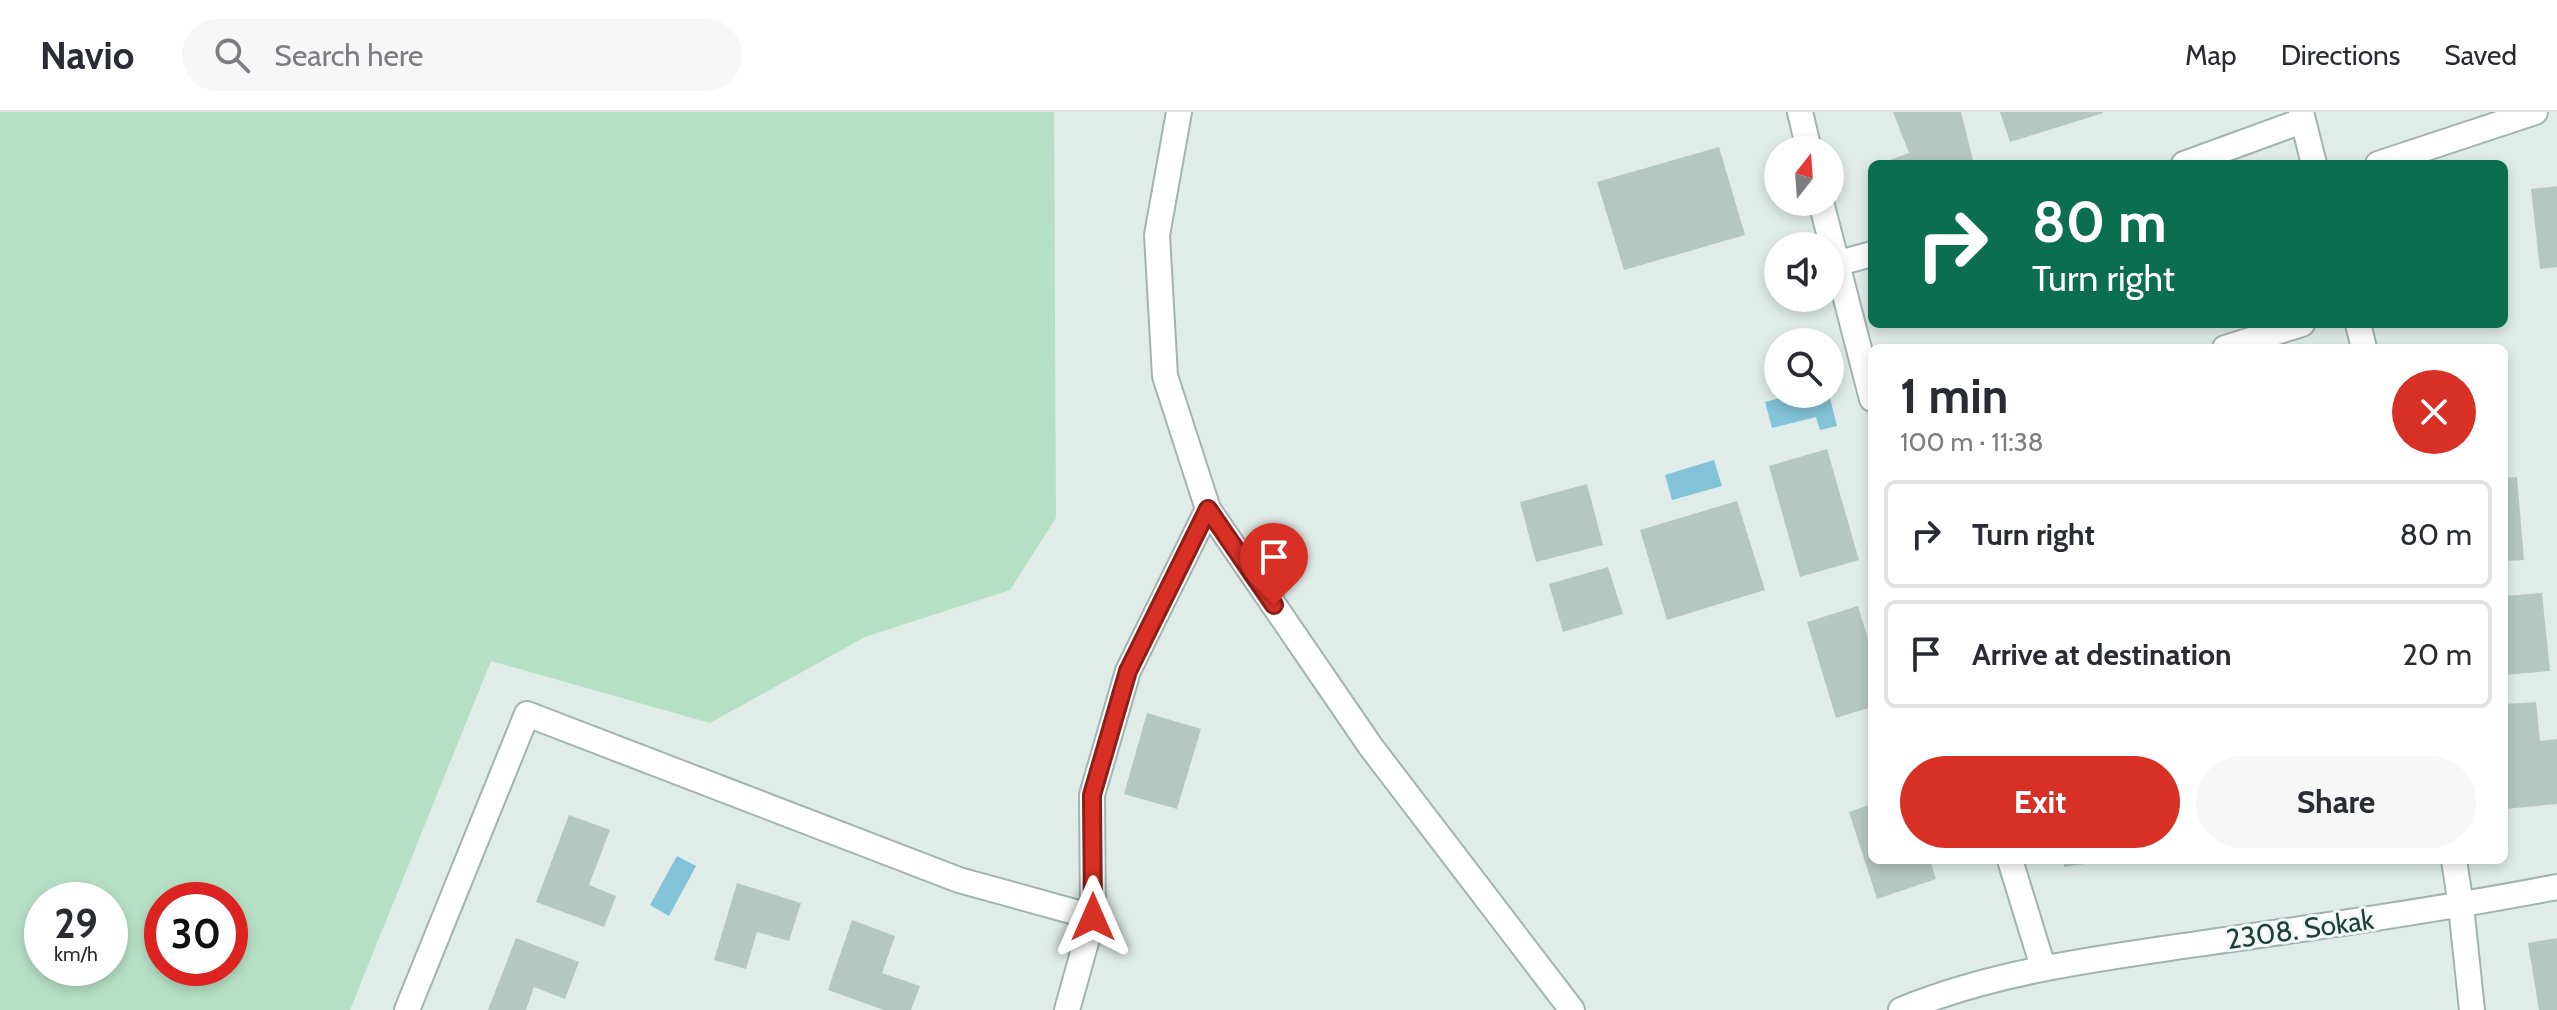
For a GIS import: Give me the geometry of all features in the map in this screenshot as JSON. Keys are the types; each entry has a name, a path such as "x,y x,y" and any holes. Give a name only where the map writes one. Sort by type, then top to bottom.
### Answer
{"street":[{"path":"1179,112 1157,235 1165,376 1208,509 1371,747 1572,1010"},
{"path":"1800,112 1806,136"},
{"path":"2390,160 2535,112"},
{"path":"2194,160 2302,116 2313,160"},
{"path":"1844,262 1868,255"},
{"path":"1844,297 1868,384"},
{"path":"2238,344 2289,328"},
{"path":"1067,1010 1093,917 1092,795 1128,671 1208,509"},
{"path":"407,1010 527,714 959,880 1093,917"},
{"path":"2011,864 2043,967"},
{"path":"2455,864 2472,1010"},
{"name":"2308. Sokak","path":"1901,1010 1963,987 2043,967 2461,906 2557,887"}],"green space":[{"path":"0,112 1054,112 1056,518 1010,590 865,637 710,723 491,661 350,1010 0,1010"}],"water":[{"path":"1767,408 1832,408 1837,426 1820,430 1816,417 1772,428"},
{"path":"1714,460 1722,486 1672,500 1665,475"},
{"path":"677,856 696,866 669,916 650,905"}],"building":[{"path":"1893,112 1961,112 1973,160 1890,160 1909,153"},
{"path":"2000,112 2103,112 2103,113 2010,142"},
{"path":"1719,147 1745,235 1624,270 1597,182"},
{"path":"2557,186 2557,267 2540,269 2531,189"},
{"path":"1827,449 1859,560 1800,577 1769,466"},
{"path":"2517,477 2524,560 2508,561 2508,478"},
{"path":"1587,484 1603,545 1536,562 1520,502"},
{"path":"1737,501 1765,590 1667,620 1640,530"},
{"path":"1608,567 1623,614 1563,632 1549,584"},
{"path":"2542,593 2550,671 2508,675 2508,596"},
{"path":"1858,606 1868,640 1868,708 1836,718 1807,622"},
{"path":"2536,702 2540,741 2557,739 2557,804 2508,809 2508,704"},
{"path":"1147,713 1201,729 1177,809 1124,794"},
{"path":"1868,805 1868,864 1931,864 1936,879 1877,899 1849,812"},
{"path":"569,815 610,830 589,885 616,896 604,927 536,902"},
{"path":"737,883 801,903 789,941 757,932 746,969 714,960"},
{"path":"852,920 895,936 882,973 920,986 911,1010 884,1010 828,990"},
{"path":"516,938 579,962 565,999 534,987 526,1010 488,1010"},
{"path":"2557,938 2557,1010 2539,1010 2528,943"}],"route":[{"path":"1093,917 1092,795 1128,671 1208,509 1274,605"}]}
